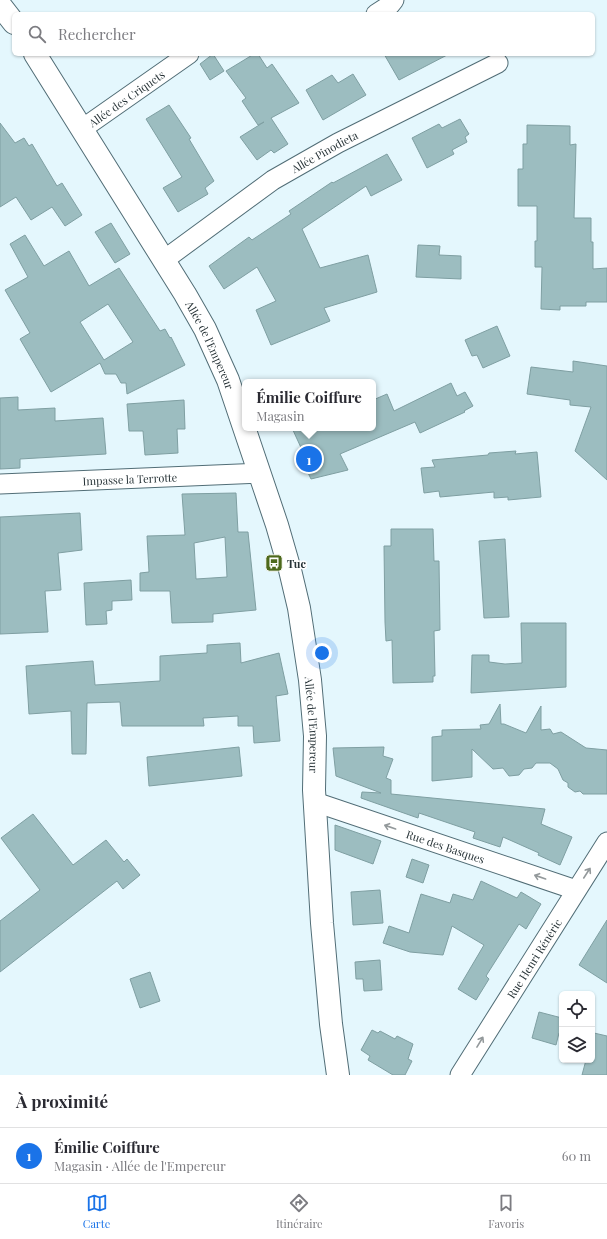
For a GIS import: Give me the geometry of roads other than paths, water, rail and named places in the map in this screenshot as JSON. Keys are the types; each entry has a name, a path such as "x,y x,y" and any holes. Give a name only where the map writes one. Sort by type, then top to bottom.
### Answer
{"street":[{"path":"379,12 390,5 394,0"},
{"path":"0,5 12,20"},
{"name":"Allée de l'Empereur","path":"36,56 185,294 208,336 228,380 242,420"},
{"name":"Allée des Criquets","path":"82,128 186,56"},
{"name":"Allée Pinodieta","path":"164,260 273,180 338,143 498,63"},
{"name":"Allée de l'Empereur","path":"246,431 277,525 290,570 303,630 310,680 315,736 315,802 322,923 331,1024 338,1075"},
{"name":"Impasse la Terrotte","path":"0,484 260,472"},
{"name":"Rue des Basques","path":"315,802 576,890"},
{"name":"Rue Henri Rénéric","path":"460,1075 607,842"}],"place":[{"name":"Émilie Coiffure","path":"309,459"},
{"name":"Tuc","path":"274,563"}]}
